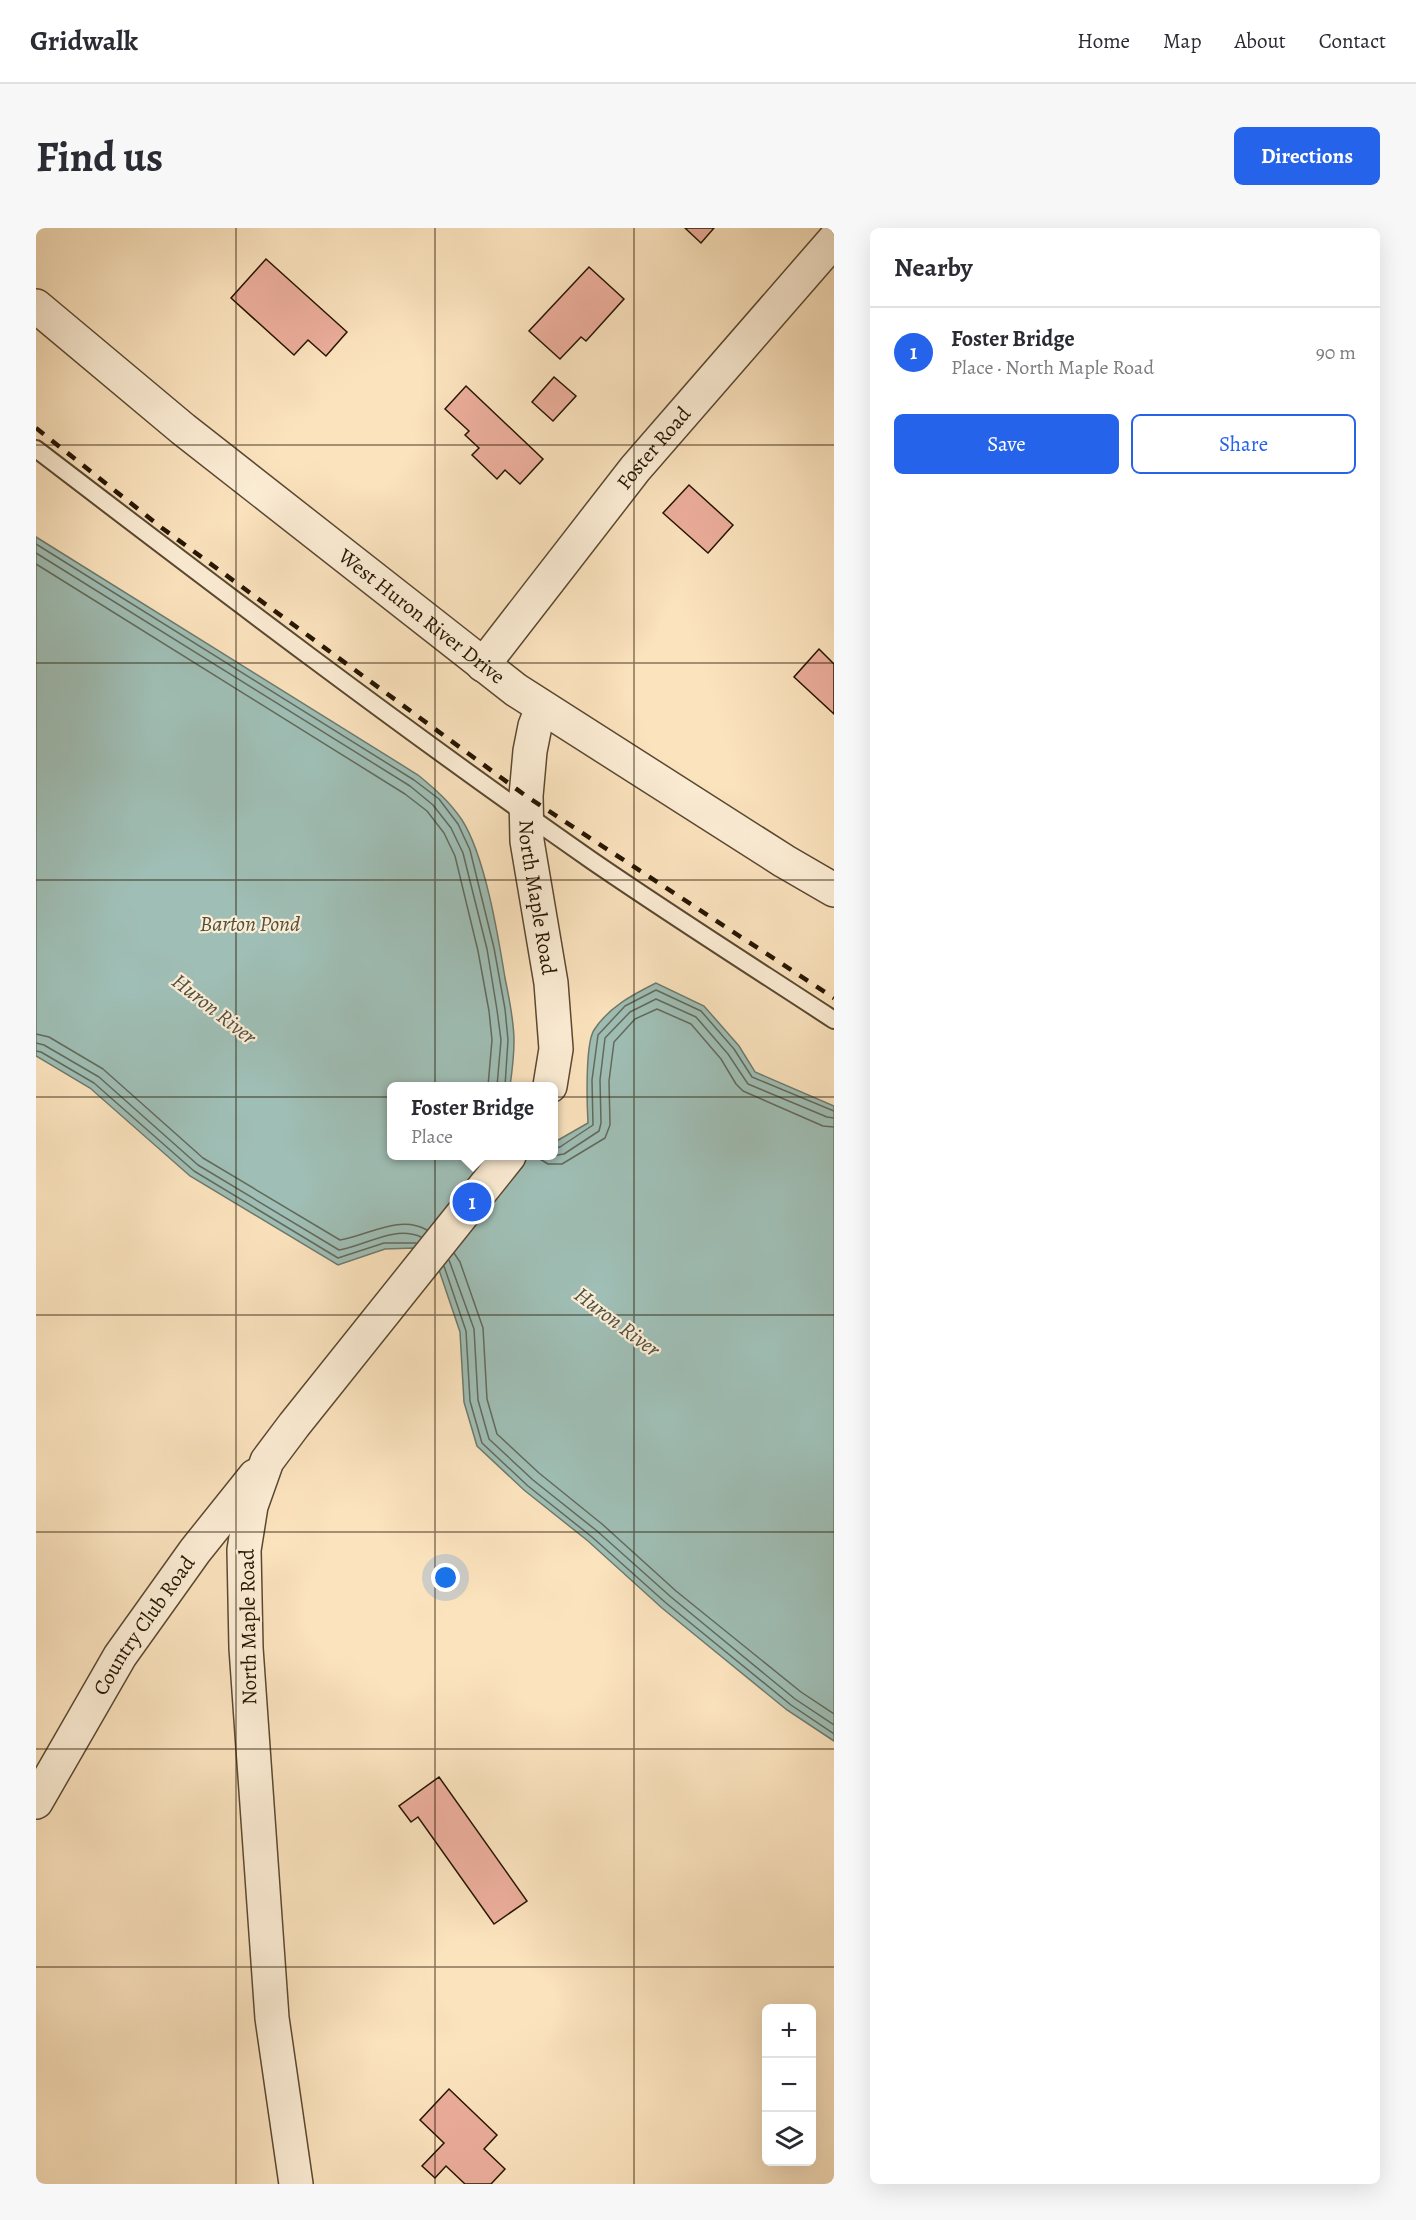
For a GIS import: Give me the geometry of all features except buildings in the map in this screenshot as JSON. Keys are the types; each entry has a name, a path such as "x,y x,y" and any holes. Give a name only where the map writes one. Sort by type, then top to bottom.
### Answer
{"street":[{"name":"Foster Road","path":"483,665 635,469 834,240"},
{"name":"West Huron River Drive","path":"36,306 183,429 483,665 542,708 784,861 834,890"},
{"name":"North Maple Road","path":"542,708 535,726 530,751 526,841 550,983 556,1049 551,1082"},
{"name":"North Maple Road","path":"296,2184 272,2018 246,1648 244,1550 251,1506 267,1461 505,1160"},
{"name":"Country Club Road","path":"36,1802 120,1656 195,1551 267,1461"}],"lane":[{"path":"36,449 277,633 526,814 834,1020"}],"water":[{"name":"Barton Pond","path":"36,537 418,775 442,796 462,820 484,874 510,1001 514,1041 510,1082 387,1082 387,1160 558,1160 558,1140 588,1123 588,1061 594,1030 614,1008 656,983 704,1006 739,1046 755,1072 834,1106 834,1741 787,1710 662,1608 588,1541 524,1490 477,1446 464,1402 460,1332 439,1270 414,1248 385,1249 338,1265 190,1176 90,1088 36,1056"}],"railway":[{"path":"36,428 162,528 526,796 834,998"}],"place":[{"name":"Foster Bridge","path":"472,1202"}],"water label":[{"name":"Huron River","path":"214,1009"},
{"name":"Huron River","path":"617,1322"}]}
